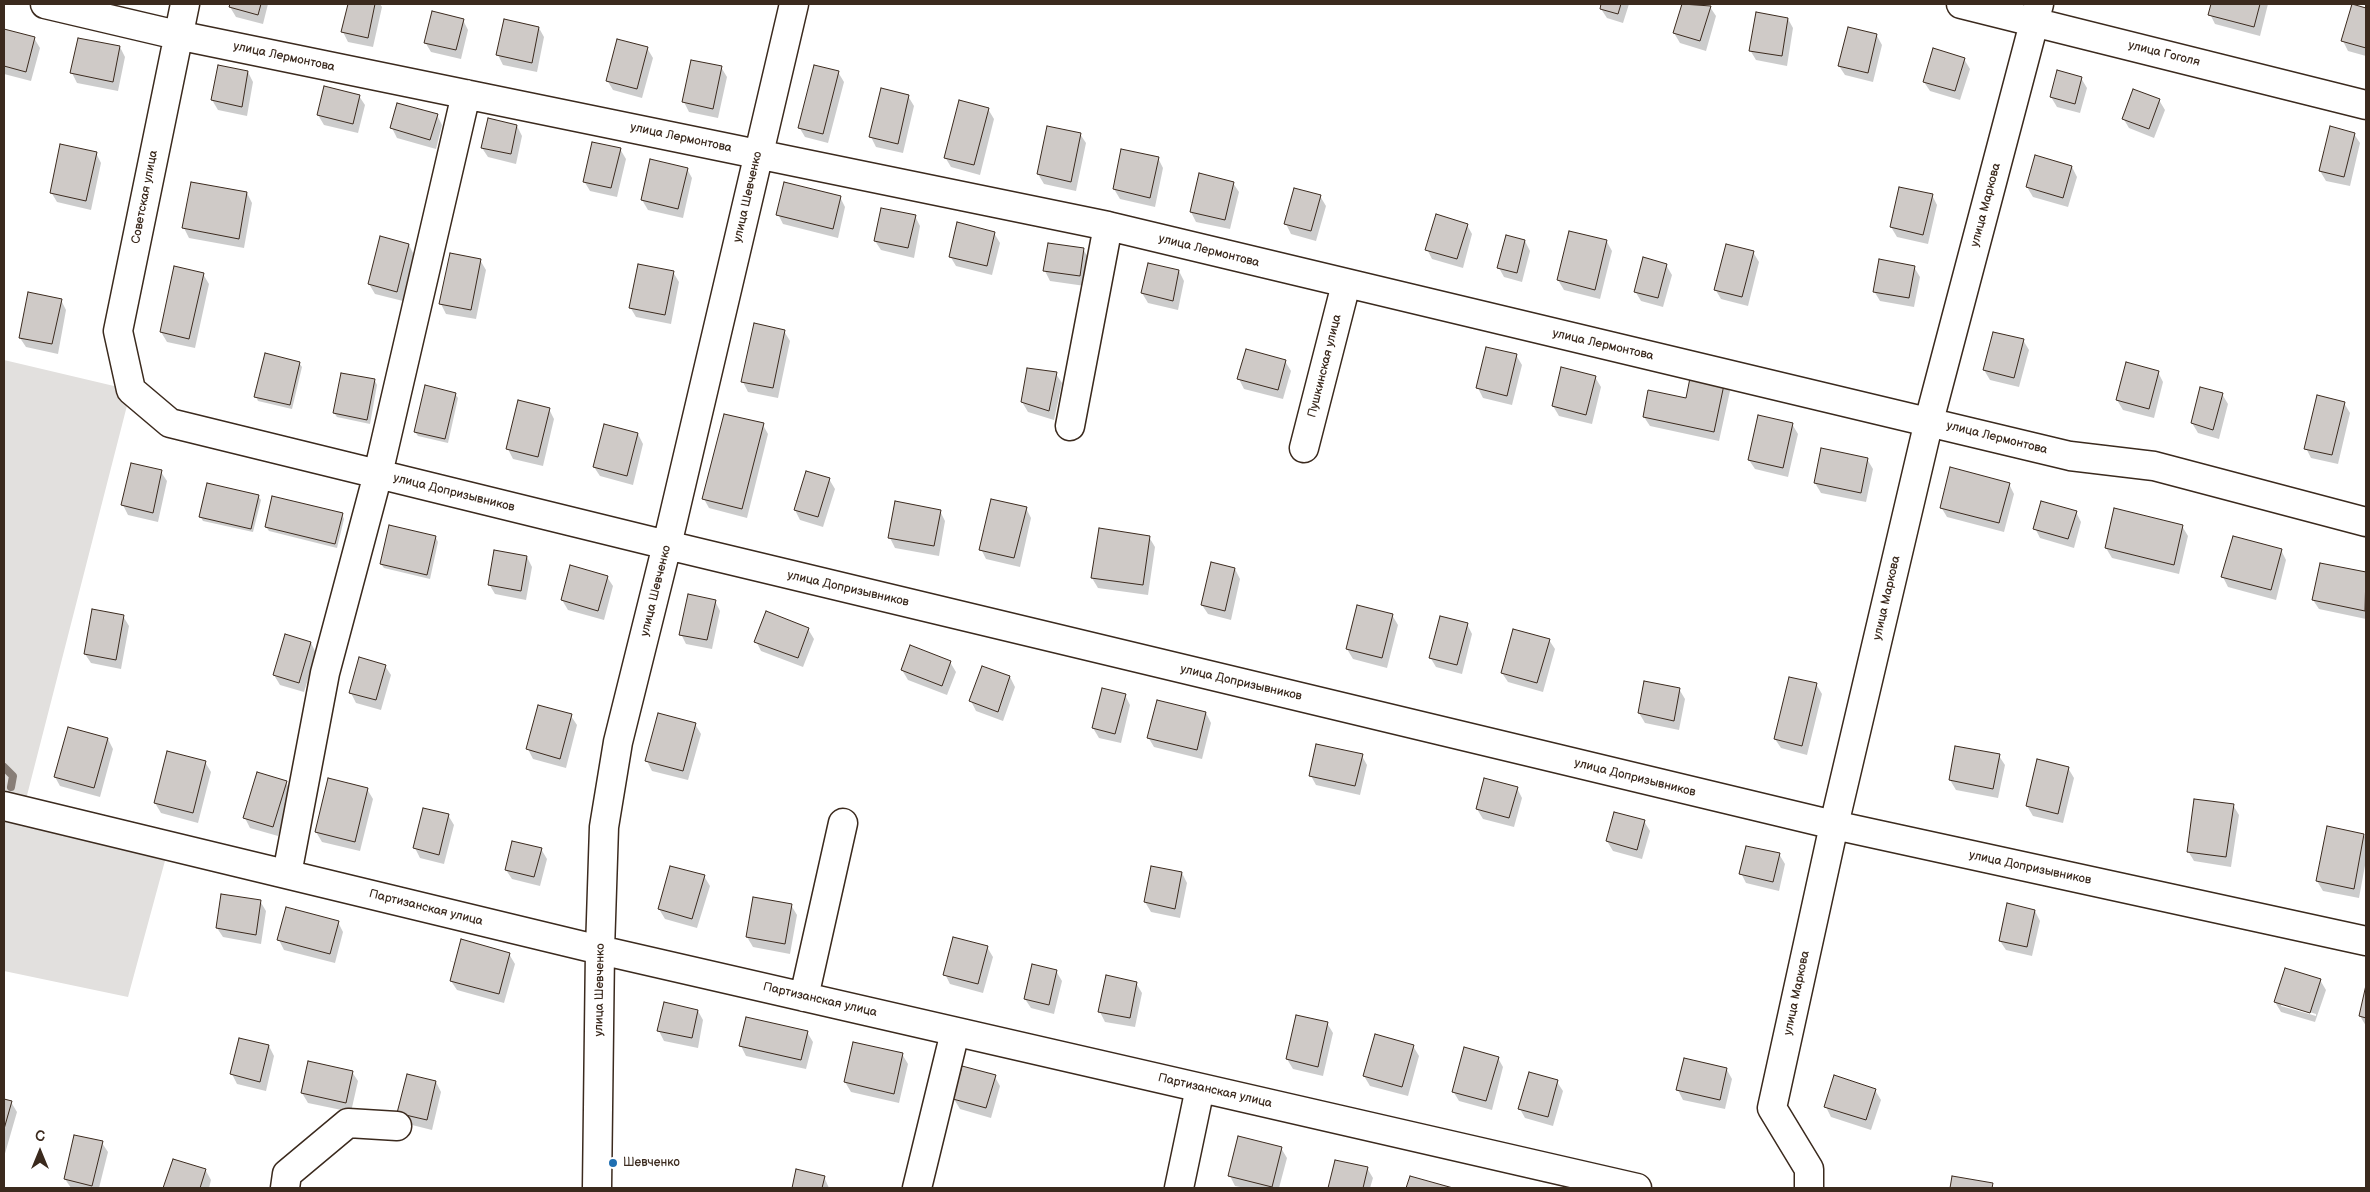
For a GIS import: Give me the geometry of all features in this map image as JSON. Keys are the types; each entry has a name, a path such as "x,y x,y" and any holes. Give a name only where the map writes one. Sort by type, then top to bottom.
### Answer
{"street":[{"name":"улица Лермонтова","path":"45,4 177,35 1108,226 2070,456 2154,466 2366,522"},
{"name":"Советская улица","path":"131,390 118,331 177,35 185,4"},
{"name":"улица Шевченко","path":"597,1188 600,950 604,827 618,742 667,546 794,4"},
{"name":"улица Гоголя","path":"1961,4 2037,12 2366,105"},
{"name":"улица Маркова","path":"1809,1188 1809,1169 1772,1108 1834,825 1929,421 2037,12"},
{"path":"287,874 325,673 378,474 466,94"},
{"path":"1070,426 1108,226"},
{"name":"Пушкинская улица","path":"1304,448 1346,284"},
{"name":"улица Допризывников","path":"131,390 170,423 667,546 1834,825 2366,941"},
{"name":"Партизанская улица","path":"4,806 600,950 1637,1188"},
{"path":"804,997 844,823"},
{"path":"918,1188 955,1032"},
{"path":"1179,1188 1200,1088"},
{"path":"285,1188 287,1174 348,1123 397,1126"}],"shaded area":[{"path":"4,360 131,390 23,811 169,846 128,997 4,971"}],"building":[{"path":"230,4 261,4 258,15 229,7"},
{"path":"348,4 375,4 368,38 341,32"},
{"path":"1601,4 1621,4 1618,14 1600,9"},
{"path":"1682,4 1711,6 1700,41 1673,33"},
{"path":"2211,4 2260,4 2254,27 2208,15"},
{"path":"2352,4 2366,8 2366,48 2341,41"},
{"path":"432,11 464,19 456,50 424,43"},
{"path":"1756,12 1788,18 1782,56 1749,51"},
{"path":"504,19 539,27 532,63 496,55"},
{"path":"1848,27 1877,34 1868,73 1838,66"},
{"path":"4,29 35,37 26,72 4,66"},
{"path":"78,38 120,46 113,82 70,73"},
{"path":"617,39 648,47 637,89 606,81"},
{"path":"1933,48 1965,58 1955,91 1923,82"},
{"path":"691,60 722,66 713,109 682,102"},
{"path":"218,65 248,71 242,107 211,100"},
{"path":"814,65 839,71 823,134 798,128"},
{"path":"2057,70 2082,77 2075,104 2050,97"},
{"path":"324,86 360,95 353,124 317,115"},
{"path":"881,88 909,95 898,144 869,137"},
{"path":"2133,89 2160,99 2149,129 2122,119"},
{"path":"959,100 989,108 974,165 944,158"},
{"path":"397,103 438,114 430,140 390,128"},
{"path":"488,118 517,125 511,154 481,148"},
{"path":"1047,126 1081,133 1071,182 1037,174"},
{"path":"2330,126 2355,133 2344,177 2319,171"},
{"path":"592,142 621,148 611,188 583,182"},
{"path":"60,144 97,152 86,201 50,193"},
{"path":"1121,149 1159,157 1150,198 1113,189"},
{"path":"2035,155 2072,166 2063,198 2026,187"},
{"path":"650,159 688,168 678,209 641,200"},
{"path":"1199,173 1234,182 1225,220 1190,212"},
{"path":"191,182 247,192 239,239 182,228"},
{"path":"784,182 841,196 833,229 776,215"},
{"path":"1899,187 1933,194 1923,235 1890,227"},
{"path":"1294,188 1321,195 1311,231 1284,224"},
{"path":"881,208 916,215 908,248 874,241"},
{"path":"1436,214 1468,224 1457,259 1425,250"},
{"path":"957,222 995,232 987,266 949,257"},
{"path":"1569,231 1607,240 1595,290 1557,280"},
{"path":"1506,235 1525,240 1517,273 1497,268"},
{"path":"380,236 409,244 397,292 368,284"},
{"path":"1048,243 1084,248 1080,276 1043,271"},
{"path":"1726,244 1754,251 1742,297 1714,290"},
{"path":"450,253 481,259 471,310 439,304"},
{"path":"1643,257 1667,264 1658,298 1634,292"},
{"path":"1879,259 1915,266 1909,298 1873,292"},
{"path":"1148,263 1179,270 1173,301 1141,293"},
{"path":"638,264 674,271 665,315 629,308"},
{"path":"174,266 204,273 189,339 160,332"},
{"path":"28,292 62,299 52,344 19,338"},
{"path":"754,323 785,330 773,388 741,382"},
{"path":"1993,332 2024,339 2014,378 1983,370"},
{"path":"1486,347 1517,354 1507,396 1476,388"},
{"path":"1246,349 1286,360 1278,390 1237,379"},
{"path":"265,353 300,362 290,405 254,397"},
{"path":"2126,362 2159,371 2149,409 2116,400"},
{"path":"1561,367 1596,376 1586,415 1552,406"},
{"path":"1027,368 1057,372 1049,411 1021,402"},
{"path":"341,373 375,379 367,420 333,413"},
{"path":"1691,373 1725,380 1714,432 1643,417 1648,390 1686,398"},
{"path":"425,385 456,393 445,439 414,432"},
{"path":"2200,387 2223,393 2213,430 2191,423"},
{"path":"2317,395 2345,402 2332,455 2304,449"},
{"path":"518,400 550,408 538,457 506,449"},
{"path":"724,414 764,423 742,509 702,499"},
{"path":"1758,415 1793,423 1783,468 1748,460"},
{"path":"604,424 638,433 627,476 593,467"},
{"path":"1821,448 1868,458 1861,493 1814,483"},
{"path":"131,463 162,470 153,513 121,505"},
{"path":"1950,467 2010,483 1999,523 1940,508"},
{"path":"806,471 830,478 818,517 794,510"},
{"path":"207,483 259,495 251,529 199,517"},
{"path":"272,496 343,513 335,544 265,527"},
{"path":"991,499 1027,507 1014,558 979,550"},
{"path":"895,501 941,510 934,546 888,538"},
{"path":"2041,501 2077,511 2068,539 2033,529"},
{"path":"2114,508 2183,525 2174,565 2105,548"},
{"path":"389,525 436,536 427,575 380,564"},
{"path":"1099,528 1150,536 1143,585 1091,578"},
{"path":"2233,536 2282,549 2271,590 2221,577"},
{"path":"494,550 527,556 521,591 488,585"},
{"path":"1211,562 1235,568 1225,611 1201,605"},
{"path":"2320,563 2366,572 2365,611 2312,600"},
{"path":"570,565 608,576 598,611 561,600"},
{"path":"688,594 716,600 707,640 679,635"},
{"path":"1357,605 1393,614 1382,658 1346,649"},
{"path":"92,609 124,615 116,660 84,654"},
{"path":"766,611 809,628 798,658 754,642"},
{"path":"1440,616 1468,623 1457,665 1429,658"},
{"path":"1513,629 1550,639 1537,683 1501,673"},
{"path":"285,634 311,642 299,683 273,675"},
{"path":"910,645 951,661 942,686 901,670"},
{"path":"359,657 386,665 376,700 349,693"},
{"path":"982,666 1010,676 998,712 969,701"},
{"path":"1789,677 1817,683 1802,746 1774,739"},
{"path":"1644,681 1680,688 1674,721 1638,713"},
{"path":"1102,688 1126,694 1115,734 1092,728"},
{"path":"1157,700 1206,712 1197,750 1147,738"},
{"path":"538,705 572,714 560,759 526,749"},
{"path":"658,713 696,723 683,771 645,761"},
{"path":"68,727 108,738 94,788 54,777"},
{"path":"1316,744 1363,754 1355,786 1309,776"},
{"path":"1955,746 2000,754 1993,789 1949,780"},
{"path":"167,751 206,761 193,813 154,803"},
{"path":"2037,759 2069,767 2058,814 2026,806"},
{"path":"257,772 287,781 273,827 243,818"},
{"path":"328,778 368,788 355,842 315,832"},
{"path":"1484,778 1518,787 1509,818 1476,809"},
{"path":"2194,799 2234,804 2226,857 2187,852"},
{"path":"423,808 449,814 439,855 413,848"},
{"path":"1614,812 1645,820 1637,850 1606,841"},
{"path":"2327,826 2364,834 2354,889 2316,881"},
{"path":"512,841 542,848 534,877 505,870"},
{"path":"1746,846 1780,853 1773,882 1739,874"},
{"path":"670,866 705,875 692,919 658,909"},
{"path":"1151,866 1182,872 1175,909 1144,902"},
{"path":"221,894 261,900 256,935 216,928"},
{"path":"753,897 792,904 785,944 746,937"},
{"path":"2007,903 2035,910 2027,947 1999,941"},
{"path":"286,907 339,921 330,954 277,940"},
{"path":"953,937 988,946 978,984 943,975"},
{"path":"461,939 510,953 499,994 450,981"},
{"path":"1032,964 1057,970 1049,1005 1024,999"},
{"path":"2285,968 2321,979 2310,1013 2274,1002"},
{"path":"1106,975 1137,982 1130,1018 1098,1012"},
{"path":"2366,985 2366,1018 2359,1016"},
{"path":"664,1002 698,1010 692,1038 657,1031"},
{"path":"1296,1015 1328,1022 1318,1067 1286,1059"},
{"path":"746,1017 808,1031 801,1060 739,1046"},
{"path":"1375,1034 1414,1045 1402,1087 1363,1076"},
{"path":"239,1038 269,1045 260,1082 230,1074"},
{"path":"853,1042 903,1053 894,1094 844,1082"},
{"path":"1464,1047 1499,1057 1486,1101 1452,1092"},
{"path":"1684,1058 1727,1068 1720,1100 1676,1090"},
{"path":"308,1061 353,1071 346,1103 301,1093"},
{"path":"962,1066 996,1075 986,1108 953,1099"},
{"path":"1529,1072 1558,1080 1548,1117 1518,1109"},
{"path":"407,1074 436,1081 427,1120 397,1113"},
{"path":"1834,1075 1876,1089 1866,1120 1824,1107"},
{"path":"4,1099 12,1101 4,1129"},
{"path":"74,1135 103,1141 92,1186 64,1179"},
{"path":"1238,1136 1282,1147 1272,1187 1228,1176"},
{"path":"173,1159 206,1169 200,1188 163,1188"},
{"path":"1335,1160 1368,1167 1363,1188 1328,1188"},
{"path":"796,1169 825,1176 822,1188 792,1188"},
{"path":"1410,1176 1453,1188 1406,1188"},
{"path":"1952,1176 1993,1183 1992,1188 1950,1188"}],"waterway":[{"path":"4,767 13,776 11,787"}],"place":[{"name":"Шевченко","path":"613,1163"}]}
